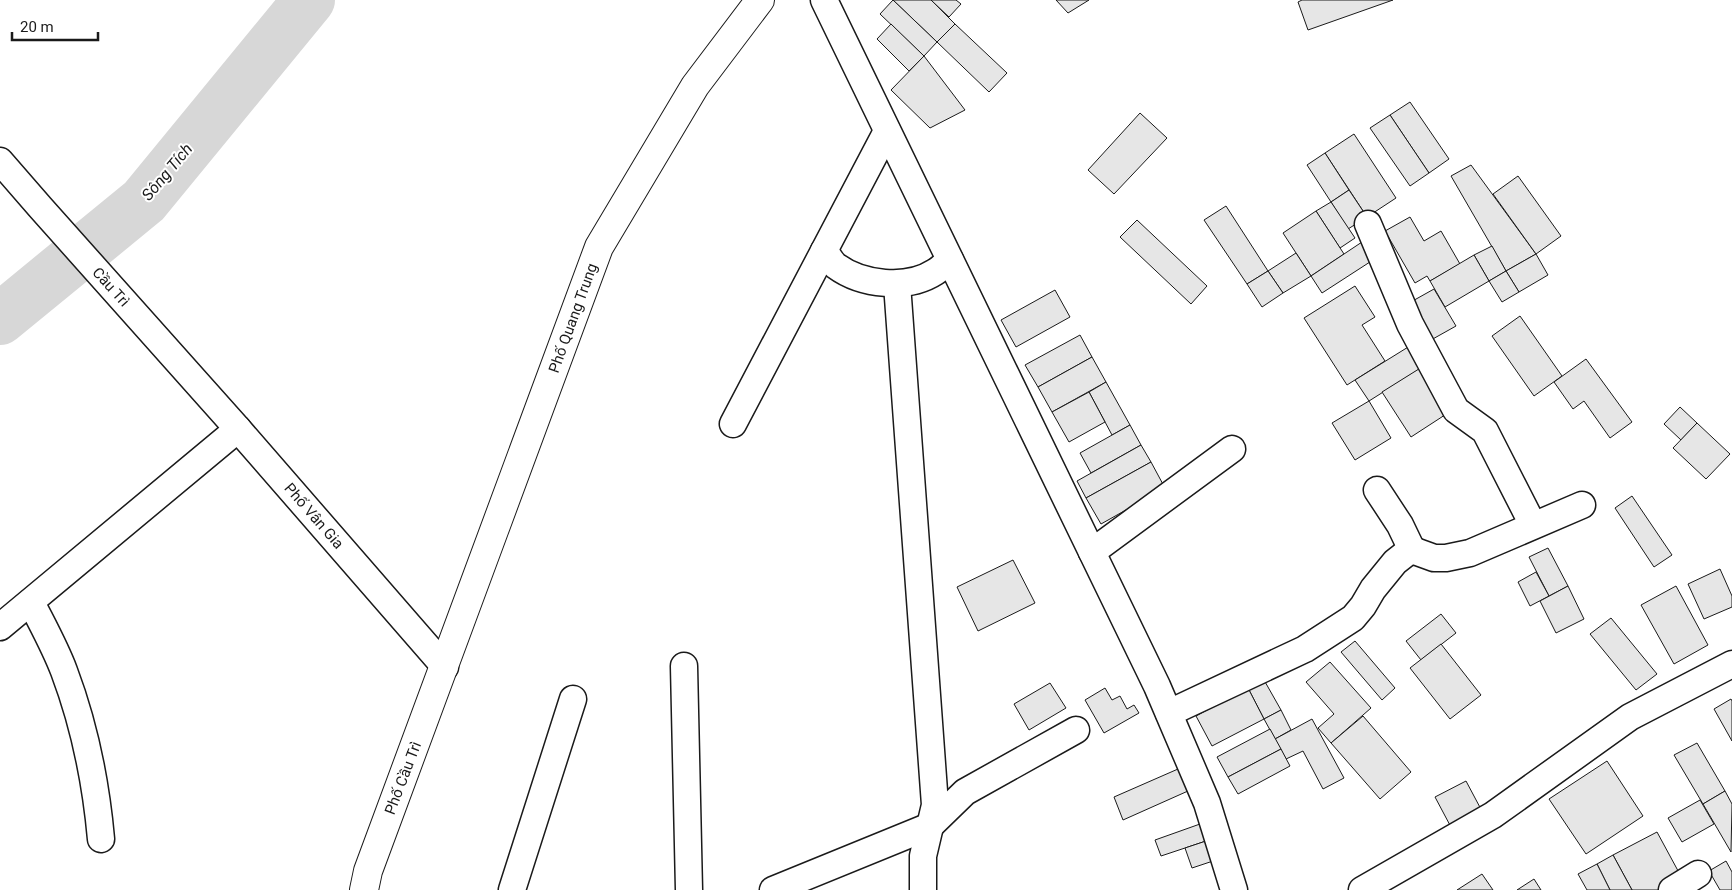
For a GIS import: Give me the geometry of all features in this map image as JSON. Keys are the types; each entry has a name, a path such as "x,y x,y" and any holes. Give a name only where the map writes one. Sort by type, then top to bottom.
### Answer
{"street":[{"name":"Phố Quang Trung","path":"445,667 599,247 695,86 760,0"},
{"path":"824,0 1169,713 1207,803 1234,890"},
{"path":"733,424 887,131"},
{"name":"Cầu Trì","path":"0,160 182,366"},
{"path":"1368,224 1410,324 1456,410 1484,431 1533,526"},
{"path":"824,250 835,265 868,281 898,284 913,281 934,273 950,260"},
{"path":"898,284 936,805 923,856 923,890"},
{"name":"Phố Vân Gia","path":"182,366 445,667"},
{"path":"0,627 238,429"},
{"path":"1092,552 1232,449"},
{"path":"1377,490 1400,525 1412,550"},
{"path":"1169,713 1304,649 1353,618 1363,606 1372,588 1395,562 1409,550 1434,558 1446,558 1470,553 1582,505"},
{"path":"31,602 64,670 82,728 97,800 101,840"},
{"path":"1362,890 1493,815 1630,716 1732,664"},
{"path":"684,666 689,890"},
{"name":"Phố Cầu Trì","path":"364,890 368,871 445,667"},
{"path":"512,890 573,700"},
{"path":"773,890 930,826 965,792 1076,730"},
{"path":"1672,890 1698,874"}],"building":[{"path":"893,0 931,0 955,24 937,42"},
{"path":"893,0 937,42 924,56 880,14"},
{"path":"931,0 956,0 961,4 949,17"},
{"path":"1056,0 1089,0 1068,13"},
{"path":"1302,0 1393,0 1308,30 1298,2"},
{"path":"891,24 924,56 909,71 877,39"},
{"path":"955,24 1007,73 989,92 937,42"},
{"path":"924,56 965,110 930,128 891,90"},
{"path":"1410,102 1449,159 1429,173 1390,115"},
{"path":"1140,113 1167,138 1114,194 1088,170"},
{"path":"1390,115 1429,173 1410,186 1370,128"},
{"path":"1354,134 1396,198 1367,217 1325,153"},
{"path":"1325,153 1349,190 1331,202 1307,165"},
{"path":"1471,165 1536,254 1506,271 1451,176"},
{"path":"1518,176 1561,236 1536,254 1493,194"},
{"path":"1349,190 1367,217 1348,229 1331,202"},
{"path":"1331,202 1355,238 1340,248 1316,211"},
{"path":"1226,206 1268,271 1247,284 1204,220"},
{"path":"1316,211 1344,254 1311,276 1283,233"},
{"path":"1410,217 1424,241 1441,231 1460,264 1430,281 1427,276 1415,283 1385,231"},
{"path":"1137,220 1207,286 1191,304 1120,237"},
{"path":"1362,242 1373,260 1322,293 1311,276"},
{"path":"1492,246 1506,271 1489,281 1474,255"},
{"path":"1296,253 1311,276 1283,293 1268,271"},
{"path":"1536,254 1548,275 1519,292 1506,271"},
{"path":"1474,255 1489,281 1445,307 1430,281"},
{"path":"1268,271 1283,293 1262,307 1247,284"},
{"path":"1506,271 1519,292 1502,302 1489,281"},
{"path":"1355,286 1375,317 1362,325 1385,361 1347,385 1304,318"},
{"path":"1434,289 1456,326 1431,340 1409,303"},
{"path":"1055,290 1070,317 1016,347 1001,320"},
{"path":"1520,316 1562,376 1534,396 1492,336"},
{"path":"1080,335 1092,357 1038,387 1025,365"},
{"path":"1413,344 1426,365 1369,401 1355,380"},
{"path":"1092,357 1106,382 1052,412 1038,387"},
{"path":"1586,359 1632,422 1610,438 1584,401 1573,409 1554,382"},
{"path":"1422,367 1451,411 1411,437 1382,392"},
{"path":"1106,382 1130,425 1112,435 1089,392"},
{"path":"1089,392 1105,422 1069,442 1052,412"},
{"path":"1369,401 1391,438 1355,460 1332,423"},
{"path":"1680,407 1697,423 1681,440 1664,424"},
{"path":"1697,423 1730,454 1706,479 1673,448"},
{"path":"1130,425 1141,445 1091,473 1080,453"},
{"path":"1141,445 1151,462 1086,498 1077,481"},
{"path":"1151,462 1165,488 1101,524 1086,498"},
{"path":"1632,496 1672,555 1654,567 1615,508"},
{"path":"1548,548 1568,586 1549,596 1529,557"},
{"path":"1013,560 1035,603 978,631 957,587"},
{"path":"1720,569 1732,596 1732,607 1704,619 1688,584"},
{"path":"1536,572 1549,596 1530,606 1518,582"},
{"path":"1568,586 1584,619 1556,633 1540,601"},
{"path":"1676,586 1708,645 1674,664 1641,605"},
{"path":"1441,614 1456,633 1421,660 1406,641"},
{"path":"1611,618 1657,674 1636,690 1590,634"},
{"path":"1355,641 1395,688 1382,700 1341,652"},
{"path":"1441,644 1481,695 1450,719 1410,668"},
{"path":"1330,662 1371,708 1331,743 1318,728 1334,714 1306,682"},
{"path":"1264,680 1281,710 1264,719 1248,688"},
{"path":"1050,683 1066,708 1029,730 1014,704"},
{"path":"1105,688 1112,700 1120,696 1127,709 1134,705 1139,713 1104,733 1085,700"},
{"path":"1248,688 1264,719 1212,746 1196,716"},
{"path":"1731,699 1732,701 1732,741 1714,709"},
{"path":"1281,710 1291,730 1275,739 1264,719"},
{"path":"1363,716 1411,772 1380,799 1331,743"},
{"path":"1312,719 1344,778 1323,789 1303,751 1286,759 1275,739"},
{"path":"1270,729 1281,749 1228,777 1217,757"},
{"path":"1697,743 1725,791 1703,804 1674,755"},
{"path":"1281,749 1290,766 1238,794 1228,777"},
{"path":"1607,761 1643,816 1586,854 1549,799"},
{"path":"1178,769 1188,791 1123,820 1114,797"},
{"path":"1466,781 1483,813 1452,829 1435,797"},
{"path":"1725,791 1732,804 1731,852 1703,804"},
{"path":"1700,800 1714,824 1682,842 1668,818"},
{"path":"1200,824 1206,841 1161,856 1155,840"},
{"path":"1657,832 1683,880 1665,890 1632,890 1613,855"},
{"path":"1206,841 1213,861 1192,868 1185,848"},
{"path":"1613,855 1632,890 1610,890 1597,864"},
{"path":"1726,861 1732,872 1732,890 1720,890 1709,871"},
{"path":"1597,864 1610,890 1587,890 1578,874"},
{"path":"1482,874 1493,890 1457,890"},
{"path":"1534,879 1541,890 1517,890"}],"waterway":[{"name":"Sông Tích","path":"0,319 144,201 309,0"}]}
